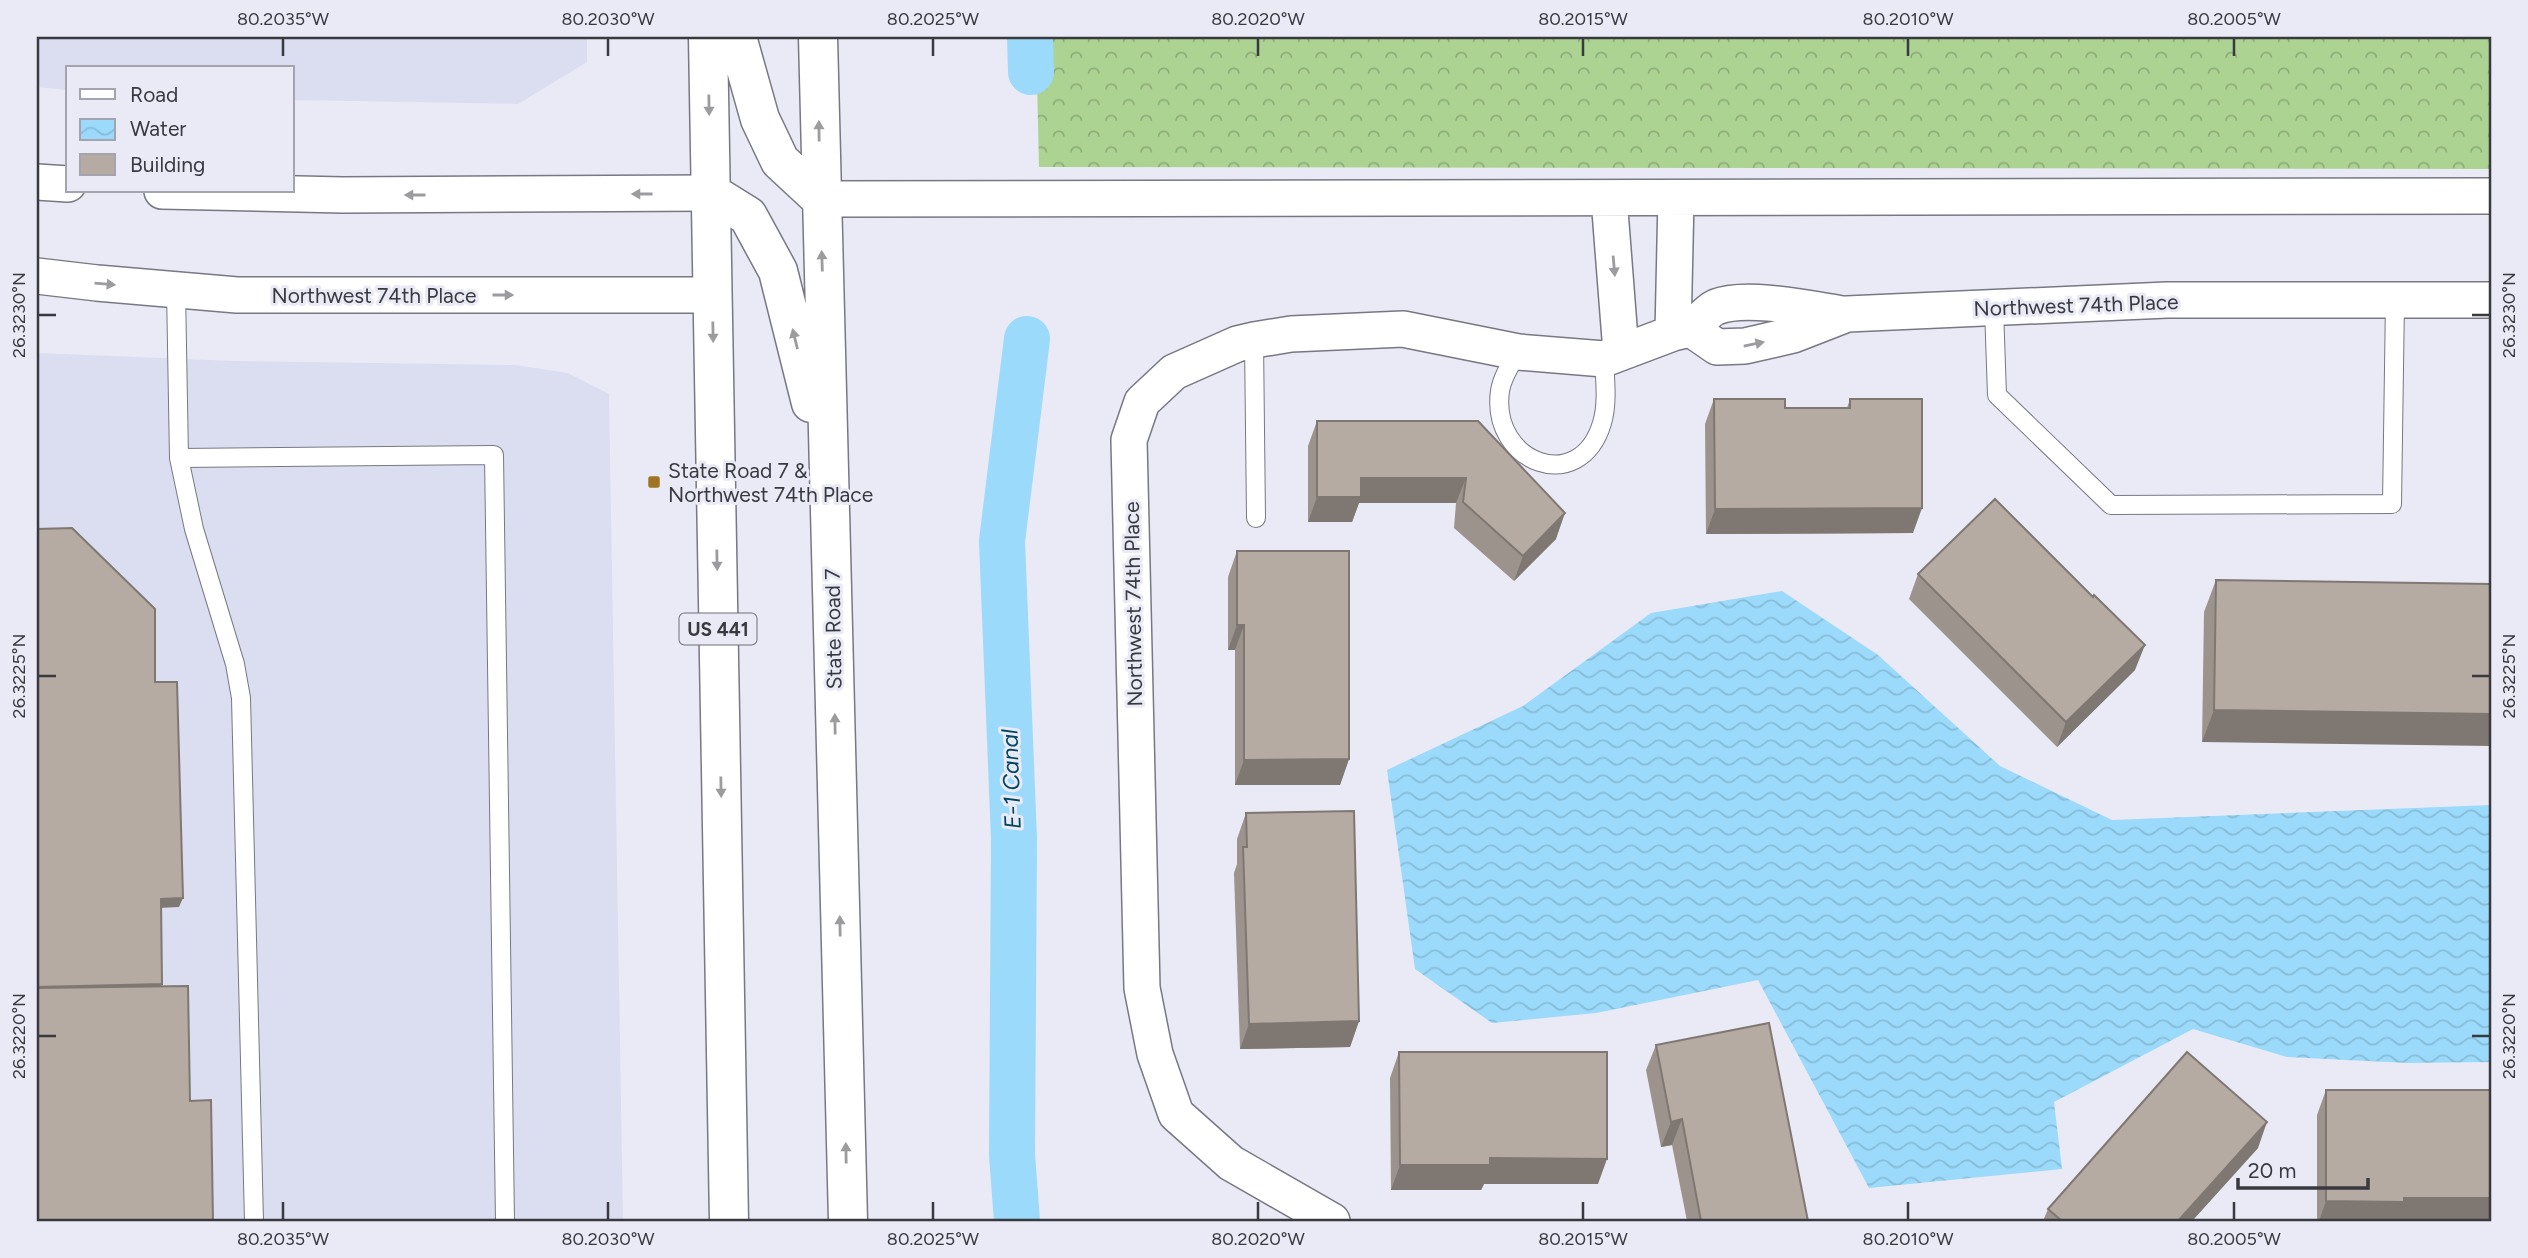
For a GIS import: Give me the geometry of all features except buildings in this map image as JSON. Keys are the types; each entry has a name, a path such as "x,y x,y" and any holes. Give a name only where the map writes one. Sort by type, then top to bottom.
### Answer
{"main road":[{"name":"US 441","path":"708,37 729,1221"},
{"path":"737,37 760,119 780,161 821,199"},
{"name":"State Road 7","path":"818,37 848,1221"},
{"path":"711,193 748,216 778,271 829,477"}],"street":[{"path":"37,182 66,184"},
{"path":"207,192 343,195 711,193"},
{"path":"821,199 2491,196"},
{"path":"1609,198 1613,356"},
{"path":"1676,198 1682,331"},
{"name":"Northwest 74th Place","path":"37,275 237,295 713,295"},
{"name":"Northwest 74th Place","path":"1332,1221 1231,1163 1176,1114 1155,1054 1142,988 1129,440 1142,402 1174,372 1237,344 1254,340 1291,334 1402,329 1518,352 1613,356 1682,331 1715,308 1736,304 1758,303 1847,314 2166,300 2491,300"}],"lane":[{"path":"176,290 179,458 194,529 235,664 241,698 254,1221"},
{"path":"1994,308 1997,395 2111,505 2392,504 2395,300"},
{"path":"1254,340 1256,518"},
{"path":"1518,352 1500,389 1499,414 1509,440 1527,458 1546,464 1567,464 1585,453 1596,440 1603,422 1613,356"},
{"path":"179,458 494,455 505,1221"}],"shaded area":[{"path":"37,37 587,37 587,62 518,104 294,100 294,66 66,66 66,90 37,87"},
{"path":"37,353 235,361 515,365 568,373 609,394 623,1221 37,1221"}],"green space":[{"path":"1036,37 2491,37 2491,169 1039,167"}],"water":[{"path":"1782,591 1878,655 2000,766 2112,820 2491,805 2491,1062 2407,1063 2287,1057 2193,1029 2054,1102 2062,1169 1869,1188 1758,980 1596,1013 1492,1023 1415,969 1387,770 1523,706 1651,613"}],"waterway":[{"name":"E-1 Canal","path":"1030,37 1031,72"},
{"name":"E-1 Canal","path":"1017,1221 1012,1155 1014,839 1002,541 1027,339"}],"place":[{"name":"State Road 7 & Northwest 74th Place","path":"654,482"}]}
